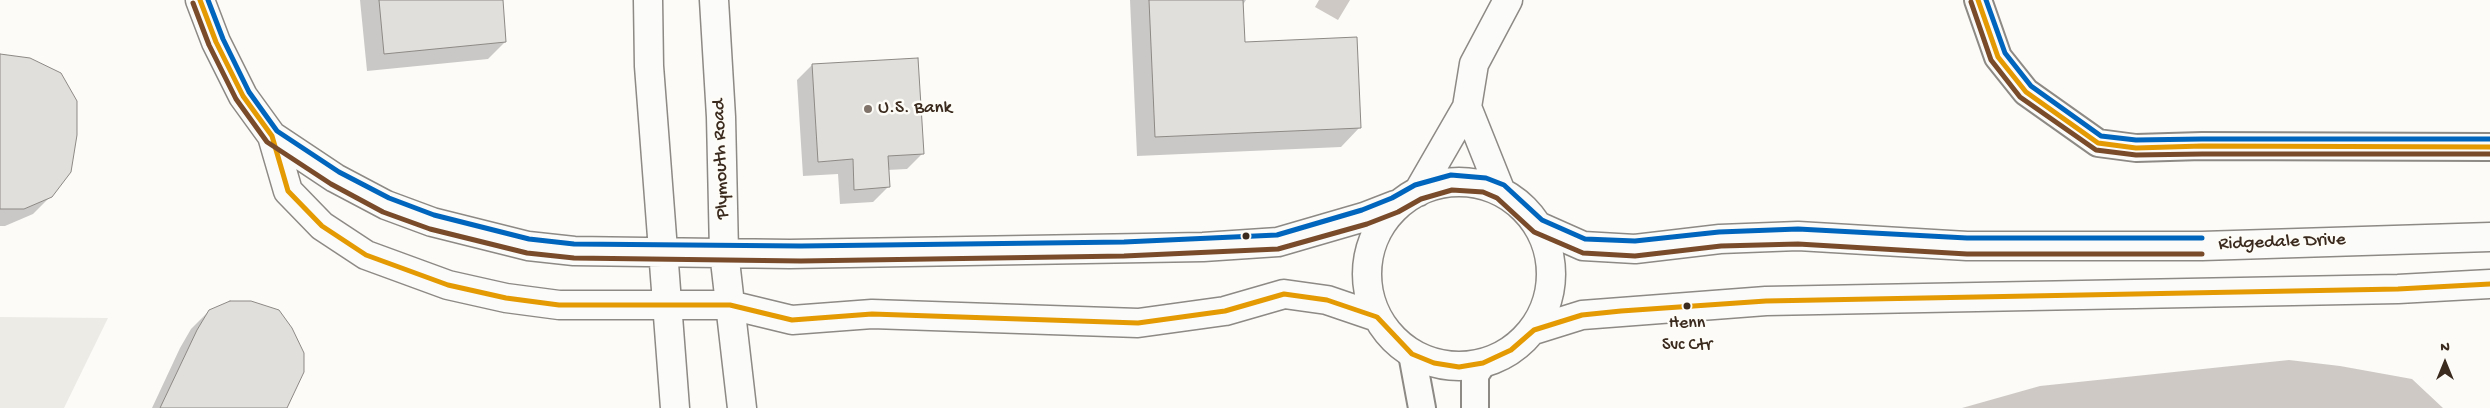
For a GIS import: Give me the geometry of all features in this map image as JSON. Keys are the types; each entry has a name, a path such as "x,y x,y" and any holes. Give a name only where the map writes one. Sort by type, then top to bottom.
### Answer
{"street":[{"path":"200,0 216,42 243,96 272,136 288,191 322,226 366,255 448,285 506,298 559,305 730,305 792,320 872,314 1138,323 1226,311 1284,294 1327,300 1377,317"},
{"path":"648,0 649,66 675,408"},
{"name":"Plymouth Road","path":"714,0 721,117 724,252 742,408"},
{"path":"1467,107 1501,192 1538,226 1549,251 1552,279 1546,305 1534,330 1511,350 1483,363 1459,367 1434,363 1412,354 1377,317 1368,292 1367,266 1374,234 1407,198 1467,107 1474,64 1508,0"},
{"path":"1978,0 1998,57 2026,92 2098,143 2136,148 2202,146 2490,147"},
{"path":"272,136 335,178 386,205 432,222 528,246 574,251 801,254 1203,247 1278,242 1364,217 1442,184 1468,182 1501,192"},
{"name":"Ridgedale Drive","path":"1538,226 1583,246 1635,249 1720,240 1798,236 1967,246 2202,246 2490,237"},
{"path":"1534,330 1582,315 1766,301 2398,289 2490,284"},
{"path":"1412,354 1422,408"},
{"path":"1475,408 1475,375 1483,363"}],"shaded area":[{"path":"1319,0 1350,0 1338,20 1315,7"},
{"path":"0,317 108,318 64,408 0,408"},
{"path":"2289,360 2340,366 2412,379 2443,408 1962,408 2040,386"}],"building":[{"path":"379,0 503,0 506,42 384,54"},
{"path":"1149,0 1243,0 1245,42 1357,37 1361,128 1155,137"},
{"path":"0,54 30,58 61,73 77,101 77,135 71,172 52,197 24,209 0,209"},
{"name":"U.S. Bank","path":"918,58 924,154 888,156 890,187 854,190 853,159 818,162 812,64"},
{"path":"230,301 251,301 279,310 292,328 304,353 304,372 287,408 160,408 197,330 209,310"}],"transit line":[{"path":"200,0 216,42 243,96 272,136 288,191 322,226 366,255 448,285 506,298 559,305 730,305 792,320 872,314 1138,323 1225,311 1284,294 1327,300 1377,317 1412,354 1434,363 1459,367 1483,363 1511,350 1534,330 1582,315 1621,311 1766,301 2398,289 2490,284"},
{"path":"208,0 223,39 249,92 277,131 339,172 389,198 434,215 529,239 574,244 801,246 1124,242 1277,235 1362,210 1392,198 1415,185 1451,175 1486,178 1504,185 1542,220 1585,239 1635,241 1719,232 1798,229 1967,238 2202,238"},
{"path":"1978,0 1998,57 2026,92 2098,143 2136,148 2202,146 2490,147"},
{"path":"1986,0 2005,53 2031,86 2101,136 2136,140 2490,139"},
{"path":"1971,2 1991,60 2020,97 2096,150 2136,155 2490,154"},
{"path":"193,3 209,45 236,99 267,142 331,184 383,212 430,229 527,253 574,258 801,261 1124,256 1278,249 1367,224 1398,212 1421,199 1452,190 1483,192 1497,198 1534,232 1583,253 1635,256 1721,246 1798,244 1967,254 2202,254"}],"place":[{"name":"U.S. Bank","path":"868,109"},
{"name":"Henn Svc Ctr","path":"1687,306"}]}
